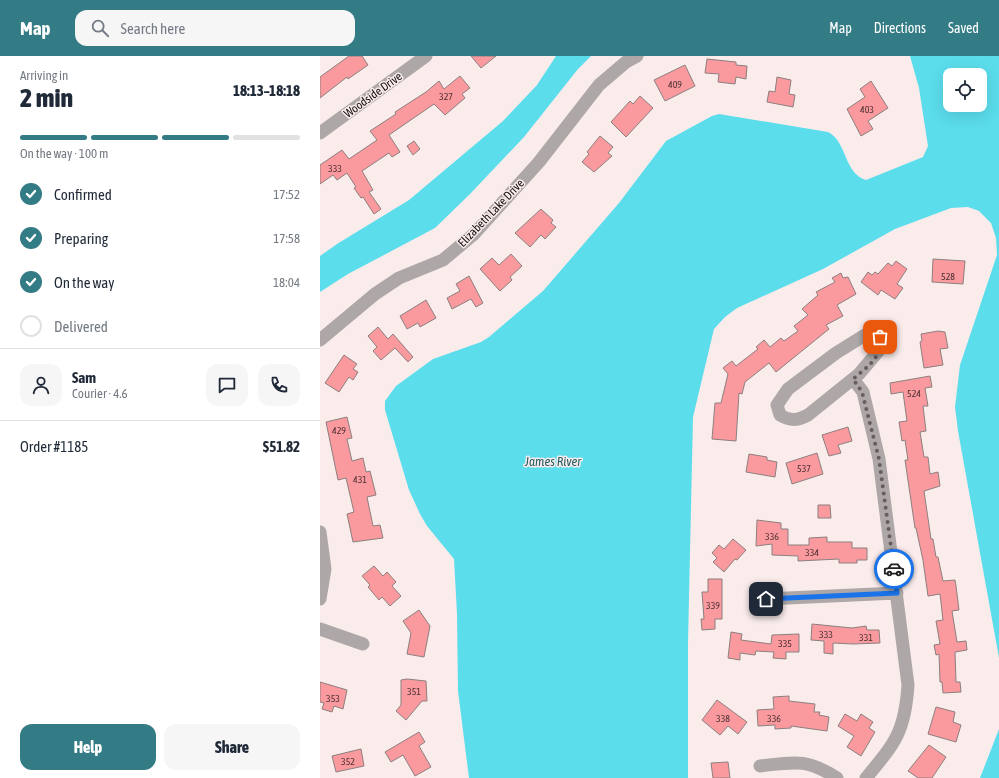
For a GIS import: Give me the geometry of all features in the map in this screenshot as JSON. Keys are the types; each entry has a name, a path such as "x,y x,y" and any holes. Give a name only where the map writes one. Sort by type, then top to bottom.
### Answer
{"street":[{"name":"Woodside Drive","path":"320,133 426,56"},
{"name":"Elizabeth Lake Drive","path":"320,340 375,294 399,278 443,260 474,234 539,162 599,85 626,62 637,56"},
{"path":"876,334 880,337 881,348 877,355 853,379 803,418 798,420 788,419 780,415 777,405 788,389 836,353 865,335 876,334"},
{"path":"853,379 862,392 879,459 908,685 907,707 902,727 892,746 866,778"},
{"path":"320,532 326,569 320,599"},
{"path":"766,599 897,593"},
{"path":"320,629 363,644"},
{"path":"760,766 798,761 814,764 837,778"}],"water":[{"path":"556,56 591,56 578,69 524,137 470,194 435,228 348,274 320,292 320,256 409,200 503,121 537,85"},
{"name":"James River","path":"910,56 999,56 999,658 955,407 960,365 997,255 996,238 991,223 979,211 968,207 951,208 895,229 823,269 737,308 725,317 714,329 693,417 688,643 688,778 469,778 458,691 457,614 454,559 427,526 409,490 385,410 385,401 396,386 433,359 481,342 489,337 543,291 619,203 666,141 712,116 719,114 828,132 839,142 853,171 859,177 866,180 923,157 928,146 919,88"},
{"path":"999,729 999,778 980,778"}],"building":[{"path":"349,56 362,56 368,65 348,79 347,77 320,98 320,77"},
{"path":"471,56 496,56 481,68"},
{"path":"707,59 736,62 736,65 747,66 746,79 736,77 735,84 718,82 719,74 705,73"},
{"path":"685,65 695,86 665,101 654,80"},
{"path":"460,76 470,88 462,94 465,98 445,115 434,104 389,135 400,152 392,157 389,153 362,171 373,190 369,192 381,209 374,214 363,197 361,198 354,188 356,187 347,173 337,180 333,175 320,184 320,165 342,150 349,159 377,140 370,131 396,114 395,112 426,92 439,81 444,89"},
{"path":"777,77 791,80 789,94 795,95 793,107 767,102 769,91 775,92"},
{"path":"871,81 888,108 868,121 873,129 861,136 847,109 865,97 860,89"},
{"path":"640,96 653,108 626,137 611,122 630,101 633,104"},
{"path":"600,136 613,147 608,153 612,156 594,172 582,162 589,154 587,152"},
{"path":"414,141 420,149 413,155 407,146"},
{"path":"541,209 553,220 551,223 556,227 545,239 541,235 530,247 515,233"},
{"path":"511,254 522,266 510,277 512,280 500,291 480,269 492,258 499,265"},
{"path":"933,259 965,261 963,284 932,282"},
{"path":"896,261 907,269 897,284 903,288 895,299 881,290 878,295 861,282 868,272 872,275 875,272 878,274 888,263 892,266"},
{"path":"841,273 843,278 848,277 856,294 837,305 843,316 826,325 829,329 776,372 769,363 745,382 742,394 739,393 736,441 712,439 715,403 721,403 728,374 723,368 732,361 736,366 758,349 756,347 764,340 770,347 781,338 784,341 798,331 794,326 808,315 802,309 818,295 816,292 835,282 832,278"},
{"path":"469,276 483,303 476,307 471,299 452,309 447,298 460,291 456,284"},
{"path":"426,300 436,318 420,327 418,323 407,329 400,316"},
{"path":"378,327 388,339 393,334 413,357 408,362 395,348 381,360 373,351 377,347 368,336"},
{"path":"938,331 945,332 948,348 940,349 943,365 924,368 920,342 922,341 921,334"},
{"path":"344,355 357,364 353,369 358,372 353,380 349,377 339,392 325,383"},
{"path":"930,376 932,387 925,388 928,406 923,406 926,431 920,432 924,457 928,457 930,474 938,472 940,486 924,491 931,539 933,539 936,557 938,557 943,581 955,580 959,610 952,611 957,642 966,641 967,650 955,652 956,682 960,682 961,692 943,693 942,682 940,682 939,654 936,655 934,645 940,644 936,621 943,620 940,594 928,596 923,560 915,528 905,460 908,460 905,440 902,441 899,422 907,421 903,392 891,394 890,383"},
{"path":"347,417 352,438 347,439 352,461 363,458 366,472 370,471 376,495 367,497 373,526 380,525 383,538 353,542 347,514 354,512 346,478 338,480 326,422"},
{"path":"848,427 852,441 838,445 841,453 829,456 822,435"},
{"path":"817,453 823,474 792,484 786,463"},
{"path":"749,454 767,457 767,460 777,462 775,477 746,472"},
{"path":"818,505 830,505 831,518 818,518"},
{"path":"757,520 781,523 781,529 788,529 788,545 809,545 809,538 827,537 827,542 852,542 852,548 867,548 867,560 857,560 857,563 839,563 839,559 798,561 798,556 772,555 772,544 756,546"},
{"path":"733,539 746,550 737,560 735,559 724,572 713,562 717,558 712,553 719,545 724,549"},
{"path":"374,566 383,576 387,572 396,582 392,586 401,596 390,606 382,597 379,600 368,587 370,585 362,576"},
{"path":"708,579 722,579 722,619 715,619 715,629 702,630 701,619 704,619 702,592 708,592"},
{"path":"419,610 430,626 424,657 407,654 411,633 403,621"},
{"path":"812,624 852,628 866,626 867,630 879,630 880,643 833,643 833,654 824,653 824,641 811,640"},
{"path":"731,632 742,634 741,640 771,644 772,635 799,634 799,652 786,652 786,659 773,658 774,652 756,651 755,655 740,653 740,660 728,658"},
{"path":"407,679 426,681 427,701 422,701 406,720 396,711 401,705 401,680"},
{"path":"320,682 347,690 343,709 334,706 332,712 322,709 324,703 320,702"},
{"path":"789,696 789,701 815,704 814,712 820,712 819,715 829,717 827,731 791,726 791,728 775,729 775,725 758,726 757,710 774,709 773,697"},
{"path":"717,700 747,722 738,734 728,726 720,735 702,720"},
{"path":"936,707 955,712 953,722 961,725 956,742 928,734"},
{"path":"845,714 857,721 861,714 873,722 869,728 875,732 861,756 847,747 854,736 838,726"},
{"path":"419,732 425,742 419,746 431,767 415,776 403,755 391,762 385,752"},
{"path":"929,745 946,757 932,778 918,778 908,771"},
{"path":"361,749 364,766 336,772 332,756"},
{"path":"728,762 730,778 713,778 711,763"}],"way so far":[{"path":"880,337 882,340 881,348 877,355 853,379 862,392 879,459 894,569"}],"route":[{"path":"766,599 897,593 894,569"}]}
